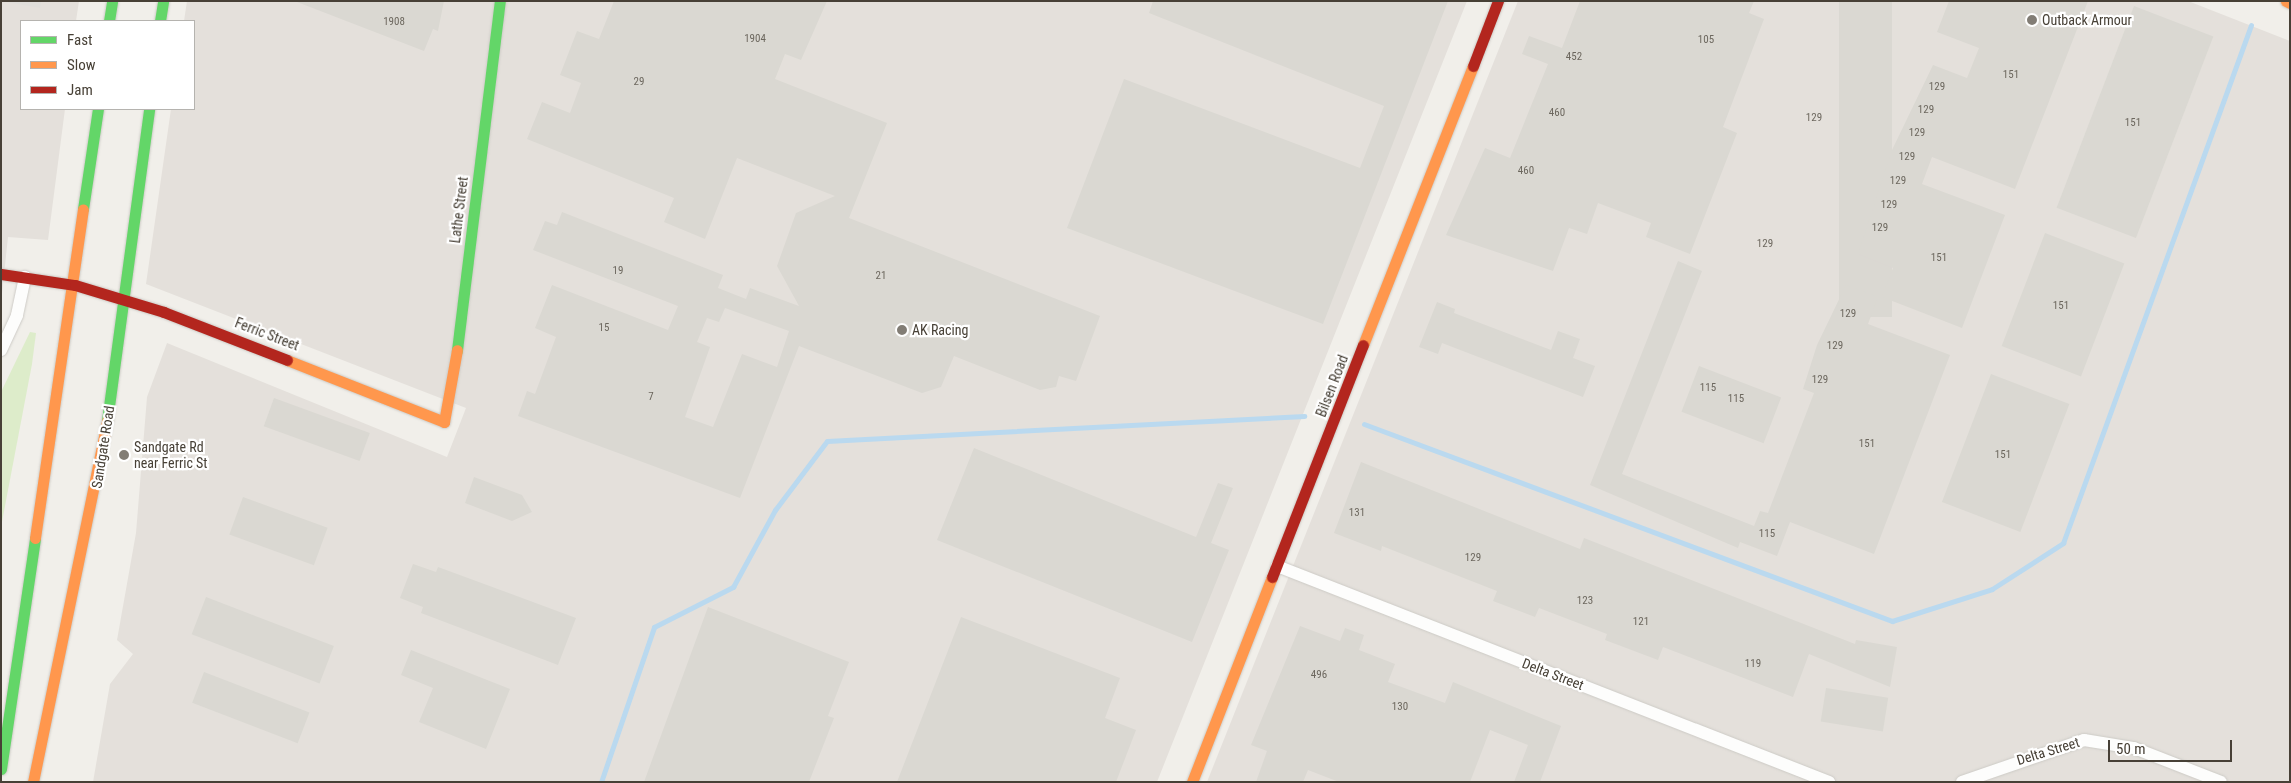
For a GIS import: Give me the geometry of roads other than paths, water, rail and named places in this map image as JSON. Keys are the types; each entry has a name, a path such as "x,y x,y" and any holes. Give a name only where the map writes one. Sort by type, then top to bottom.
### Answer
{"main road":[{"path":"109,20 112,1"},
{"path":"160,20 163,1"},
{"name":"Lathe Street","path":"444,422 455,369 500,1"},
{"name":"Bilsen Road","path":"1192,782 1498,1"},
{"path":"2286,1 2290,3"},
{"path":"1,769 74,285 98,110"},
{"name":"Sandgate Road","path":"34,782 101,467 149,110"},
{"name":"Ferric Street","path":"1,274 74,285 124,298 444,422"}],"street":[{"path":"1,350 17,315 25,277"},
{"name":"Delta Street","path":"1277,566 1829,782"},
{"name":"Delta Street","path":"1962,782 2084,740 2134,748 2221,782"}],"waterway":[{"path":"1364,424 1892,621 1992,589 2063,543 2251,25"},
{"path":"601,782 654,627 733,587 775,510 827,441 1304,416"}],"place":[{"name":"Outback Armour","path":"2032,20"},
{"name":"AK Racing","path":"902,330"},
{"name":"Sandgate Rd near Ferric St","path":"124,455"}]}
